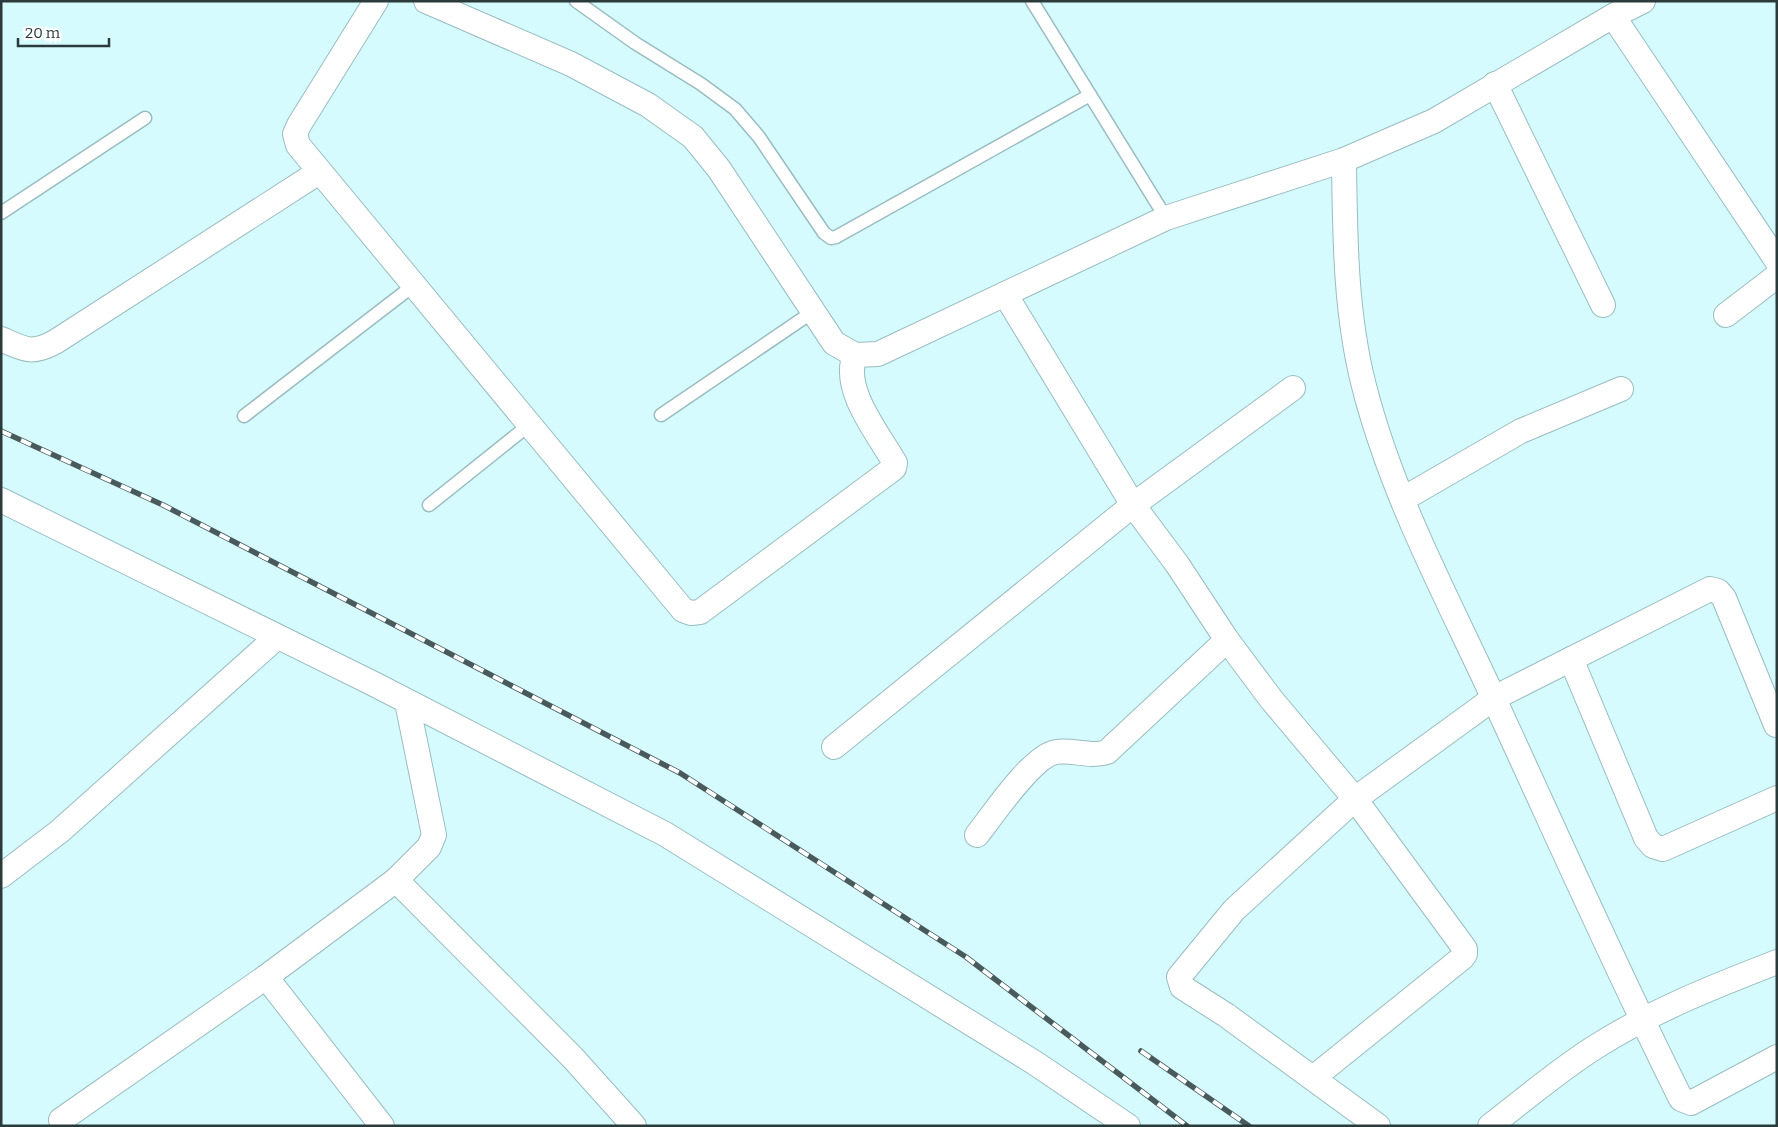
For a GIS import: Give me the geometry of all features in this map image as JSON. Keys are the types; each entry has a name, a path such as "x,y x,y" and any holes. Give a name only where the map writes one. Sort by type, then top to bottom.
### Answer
{"street":[{"path":"376,1 298,124 295,134 298,145 683,610 691,613 700,612 894,468 895,462 853,389 851,365 855,355"},
{"path":"426,1 571,64 648,105 693,137 719,168 834,343 855,355 878,354 1166,218 1344,160 1434,121 1612,16 1643,1"},
{"path":"1612,16 1777,261"},
{"path":"1495,84 1603,305"},
{"path":"1344,160 1346,256 1354,329 1364,384 1380,439 1420,543 1494,698 1642,1020 1681,1099 1685,1102 1691,1103 1777,1057"},
{"path":"1,339 28,351 49,345 319,172"},
{"path":"1726,315 1777,276"},
{"path":"1005,294 1133,505 1177,564 1227,640 1271,699 1355,799 1465,949 1465,954 1313,1078"},
{"path":"834,747 1133,505 1293,388"},
{"path":"1403,499 1521,431 1621,390"},
{"path":"1,500 277,636 665,834 1035,1063 1128,1126"},
{"path":"1378,1126 1226,1015 1182,988 1179,977 1234,910 1355,799 1494,698 1710,589 1718,591 1724,598 1776,725"},
{"path":"1,876 60,831 277,636"},
{"path":"977,835 1035,762 1057,751 1100,755 1107,752 1227,640"},
{"path":"1571,659 1646,838 1653,846 1662,849 1777,798"},
{"path":"61,1120 266,978 396,880 429,848 434,835 407,702"},
{"path":"396,880 573,1058 634,1126"},
{"path":"1490,1126 1596,1046 1642,1020 1709,988 1777,962"},
{"path":"266,978 382,1126"}],"lane":[{"path":"576,1 635,44 701,84 735,109 759,137 824,233 830,238 836,237 1090,94"},
{"path":"1032,1 1166,218"},
{"path":"1,213 145,118"},
{"path":"244,416 414,285"},
{"path":"661,415 814,311"},
{"path":"429,505 529,425"}],"railway":[{"path":"1,431 163,505 680,773 966,957 1187,1126"},
{"path":"1141,1051 1249,1126"}]}
